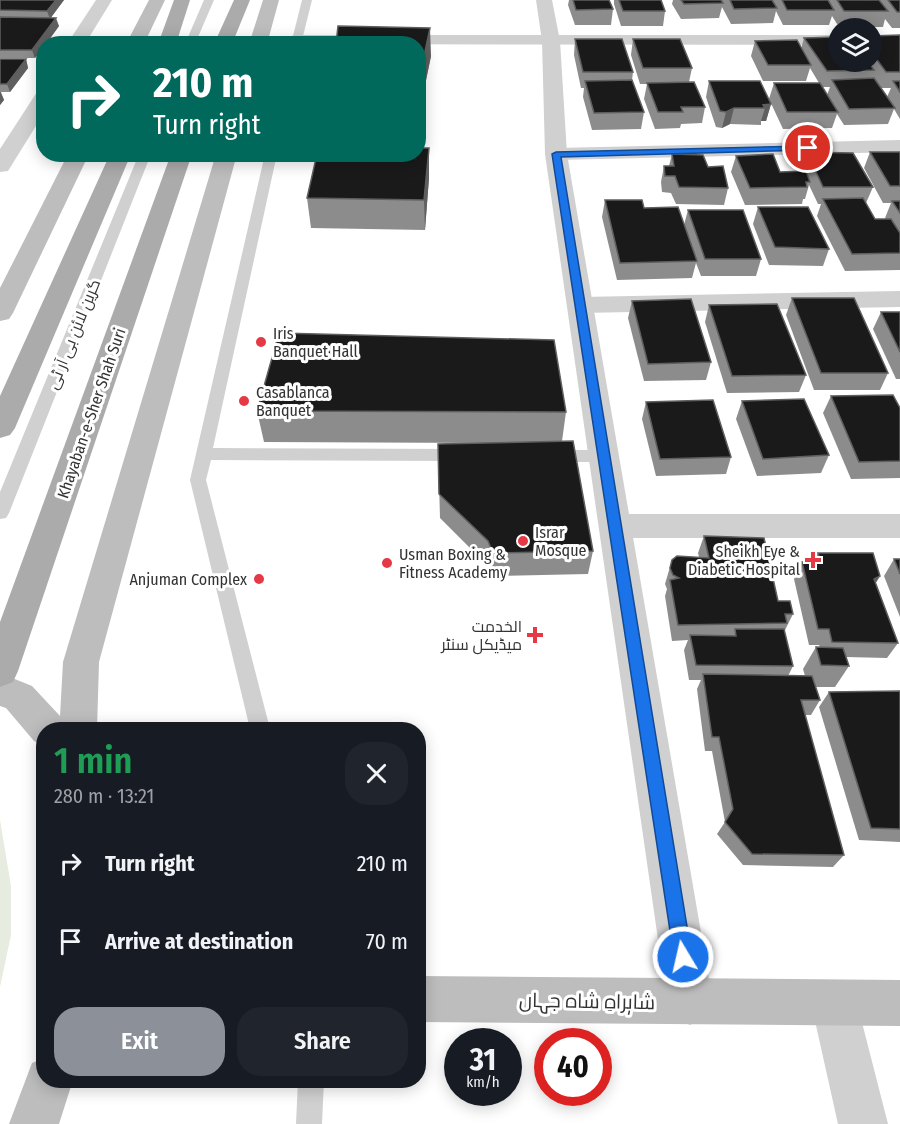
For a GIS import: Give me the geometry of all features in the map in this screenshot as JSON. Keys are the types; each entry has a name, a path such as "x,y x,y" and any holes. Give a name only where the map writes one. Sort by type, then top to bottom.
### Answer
{"main road":[{"path":"139,36 157,0"},
{"path":"170,36 182,0"},
{"path":"226,36 242,0"},
{"path":"260,36 271,0"},
{"path":"0,313 75,162"},
{"path":"0,428 117,162"},
{"name":"Khayaban-e-Sher Shah Suri","path":"0,671 179,162"},
{"path":"78,722 81,662 224,162"},
{"path":"0,689 19,697 41,722"},
{"name":"شاہراہِ شاہ جہاں","path":"426,999 900,1003"},
{"path":"34,1124 46,1088"}],"street":[{"path":"81,36 104,0"},
{"path":"544,0 551,41 556,154 690,1002"},
{"path":"426,41 828,40"},
{"path":"0,166 36,109"},
{"path":"556,154 900,146"},
{"path":"580,305 900,299"},
{"path":"615,526 900,526"},
{"path":"834,1003 863,1124"}],"lane":[{"path":"193,36 209,0"},
{"path":"298,36 307,0"},
{"name":"گرین لائن بی آر ٹی","path":"0,513 142,162"},
{"path":"258,722 198,480 269,162"},
{"path":"204,454 475,456"},
{"path":"534,456 605,456"},
{"path":"309,1124 311,1088"}],"shaded area":[{"path":"0,820 11,886 11,935 0,987"}],"building":[{"path":"0,0 56,0 47,11 0,10"},
{"path":"573,0 609,0 613,9 576,10"},
{"path":"619,0 661,0 665,11 623,11"},
{"path":"681,0 721,0 723,3 684,4"},
{"path":"730,0 772,0 777,8 734,9"},
{"path":"782,0 828,0 834,10 787,10"},
{"path":"837,0 879,0 888,11 844,11"},
{"path":"888,0 900,0 900,12 897,12"},
{"path":"0,17 56,18 42,36 36,36 36,45 32,50 0,50"},
{"path":"338,26 430,28 426,47 426,36 337,36"},
{"path":"900,35 900,72 886,72 882,67 882,36"},
{"path":"828,37 828,71 827,71 804,38"},
{"path":"575,39 622,39 633,72 583,72"},
{"path":"633,39 680,39 692,68 643,68"},
{"path":"797,40 811,65 768,65 755,41"},
{"path":"0,59 26,59 7,84 0,84"},
{"path":"874,78 895,108 849,109 832,80"},
{"path":"632,80 644,112 594,113 585,81"},
{"path":"709,81 760,81 771,104 763,105 765,108 734,108 726,112 720,111"},
{"path":"893,81 900,81 900,92"},
{"path":"694,82 705,107 681,107 683,112 658,112 647,83"},
{"path":"774,83 820,83 838,112 787,112"},
{"path":"426,148 429,148 424,200 307,198 315,162 426,162"},
{"path":"807,152 853,153 873,187 823,187"},
{"path":"870,152 900,152 900,186 890,186"},
{"path":"672,154 703,155 708,167 723,166 728,188 679,187 675,176 665,176 664,166 674,166"},
{"path":"773,154 780,172 806,171 810,182 806,182 807,187 750,188 736,156"},
{"path":"863,198 875,219 891,219 900,233 900,253 852,254 823,199"},
{"path":"605,200 642,200 644,208 678,207 697,261 620,263"},
{"path":"892,201 900,201 900,213"},
{"path":"758,207 808,207 829,249 775,247"},
{"path":"688,210 743,210 761,259 705,259"},
{"path":"792,298 854,298 888,373 821,373"},
{"path":"691,299 711,362 648,364 632,301"},
{"path":"777,304 806,375 732,376 709,305"},
{"path":"881,312 900,312 900,352"},
{"path":"279,333 554,340 566,412 257,411"},
{"path":"893,395 900,408 900,461 859,462 831,396"},
{"path":"804,399 829,455 763,459 742,401"},
{"path":"713,400 731,457 660,459 646,402"},
{"name":"Israr Mosque","path":"573,441 593,551 493,553 488,541 439,494 438,444"},
{"path":"704,536 764,538 778,601 790,601 793,614 785,614 787,623 678,625 670,580 679,578 673,575 670,568 672,560 677,556 709,558"},
{"path":"818,553 873,553 880,576 874,579 898,643 832,642 829,629 818,629 802,562 821,562"},
{"path":"894,559 900,559 900,574"},
{"path":"735,629 784,629 793,666 696,665 690,635 736,636"},
{"path":"816,647 843,648 849,666 821,665"},
{"path":"703,674 812,676 820,700 801,700 844,855 752,854 725,822 733,809 719,737 712,737"},
{"path":"900,691 900,829 871,828 829,692"}],"place":[{"name":"Iris Banquet Hall","path":"261,342"},
{"name":"Casablanca Banquet","path":"244,401"},
{"name":"Israr Mosque","path":"523,541"},
{"name":"Sheikh Eye & Diabetic Hospital","path":"813,560"},
{"name":"Usman Boxing & Fitness Academy","path":"387,563"},
{"name":"Anjuman Complex","path":"259,579"},
{"name":"الخدمت میڈیکل سنٹر","path":"535,635"}],"route":[{"path":"683,957 556,154 808,148"}]}
